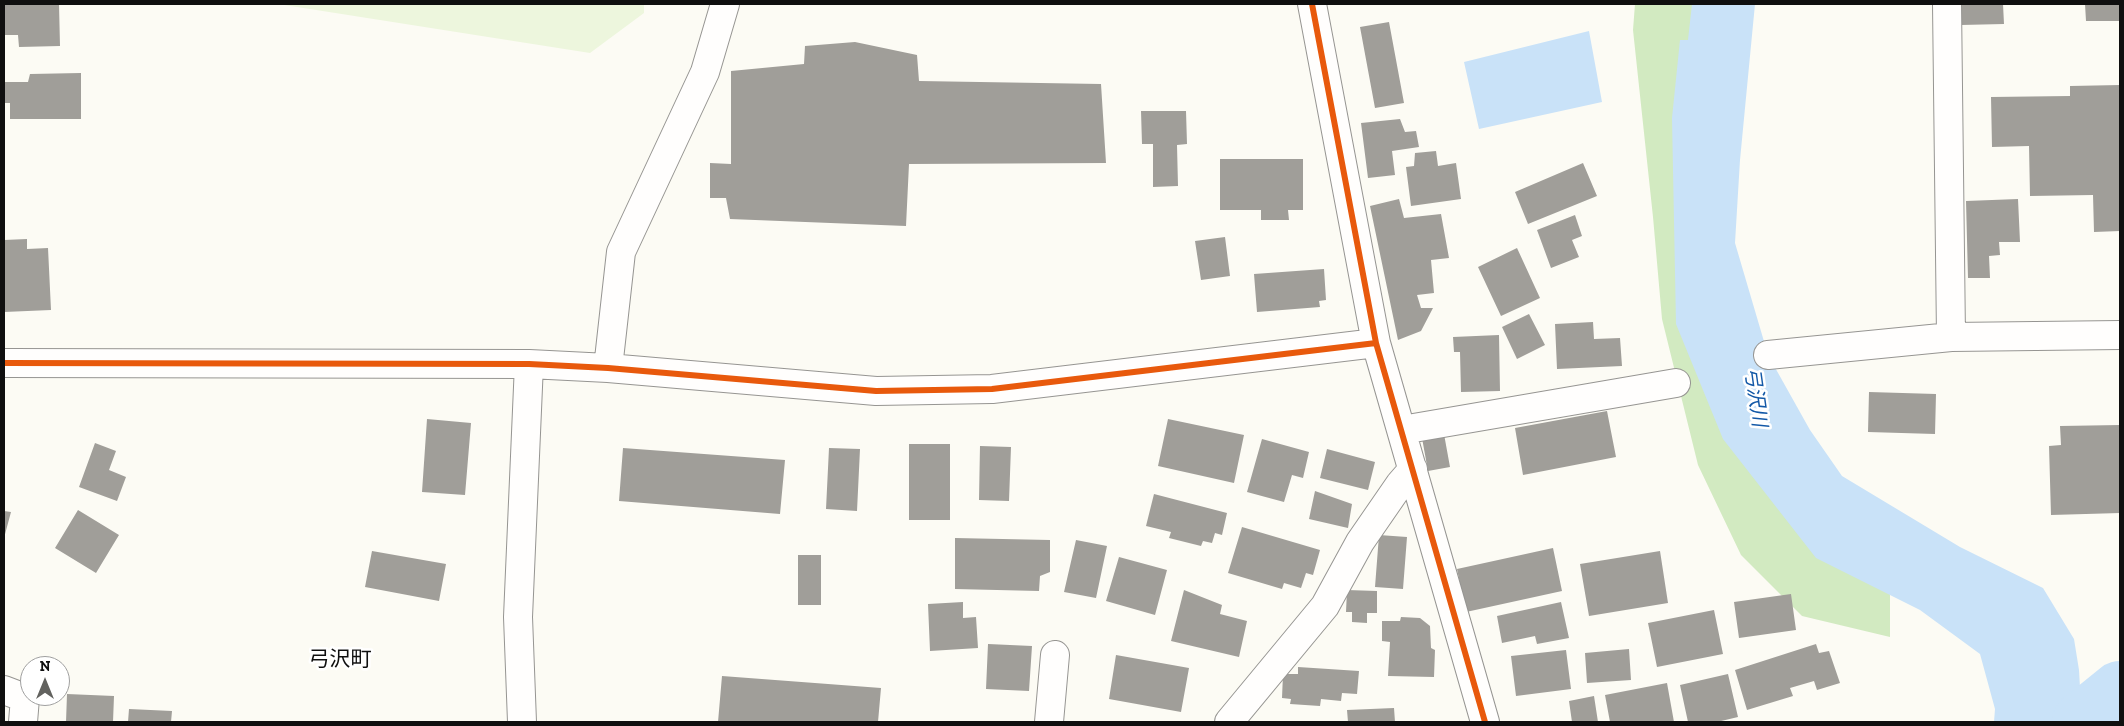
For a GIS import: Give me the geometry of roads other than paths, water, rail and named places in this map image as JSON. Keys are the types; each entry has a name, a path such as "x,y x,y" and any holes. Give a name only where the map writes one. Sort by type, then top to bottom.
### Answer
{"street":[{"path":"608,368 622,252 706,72 724,4"},
{"path":"1312,4 1376,343 1485,722"},
{"path":"1946,4 1951,337"},
{"path":"1768,355 1951,337 2120,335"},
{"path":"4,363 529,364 608,368 876,391 992,389 1376,343"},
{"path":"522,722 518,617 529,364"},
{"path":"1402,430 1676,383"},
{"path":"1229,722 1325,606 1360,542 1400,484 1413,469"},
{"path":"1049,722 1055,655"},
{"path":"4,690 25,698 23,722"}],"water":[{"name":"弓沢川","path":"1692,4 1755,4 1740,160 1735,243 1768,355 1810,430 1842,476 1960,547 2043,588 2074,639 2079,670 2082,722 1994,722 1995,709 1980,654 1920,610 1816,558 1723,439 1676,324 1672,118 1680,40 1688,40"},
{"path":"1589,31 1602,102 1479,129 1464,62"}],"waterway":[{"path":"2083,722 2120,692"}],"district":[{"name":"弓沢町","path":"340,660"}]}
